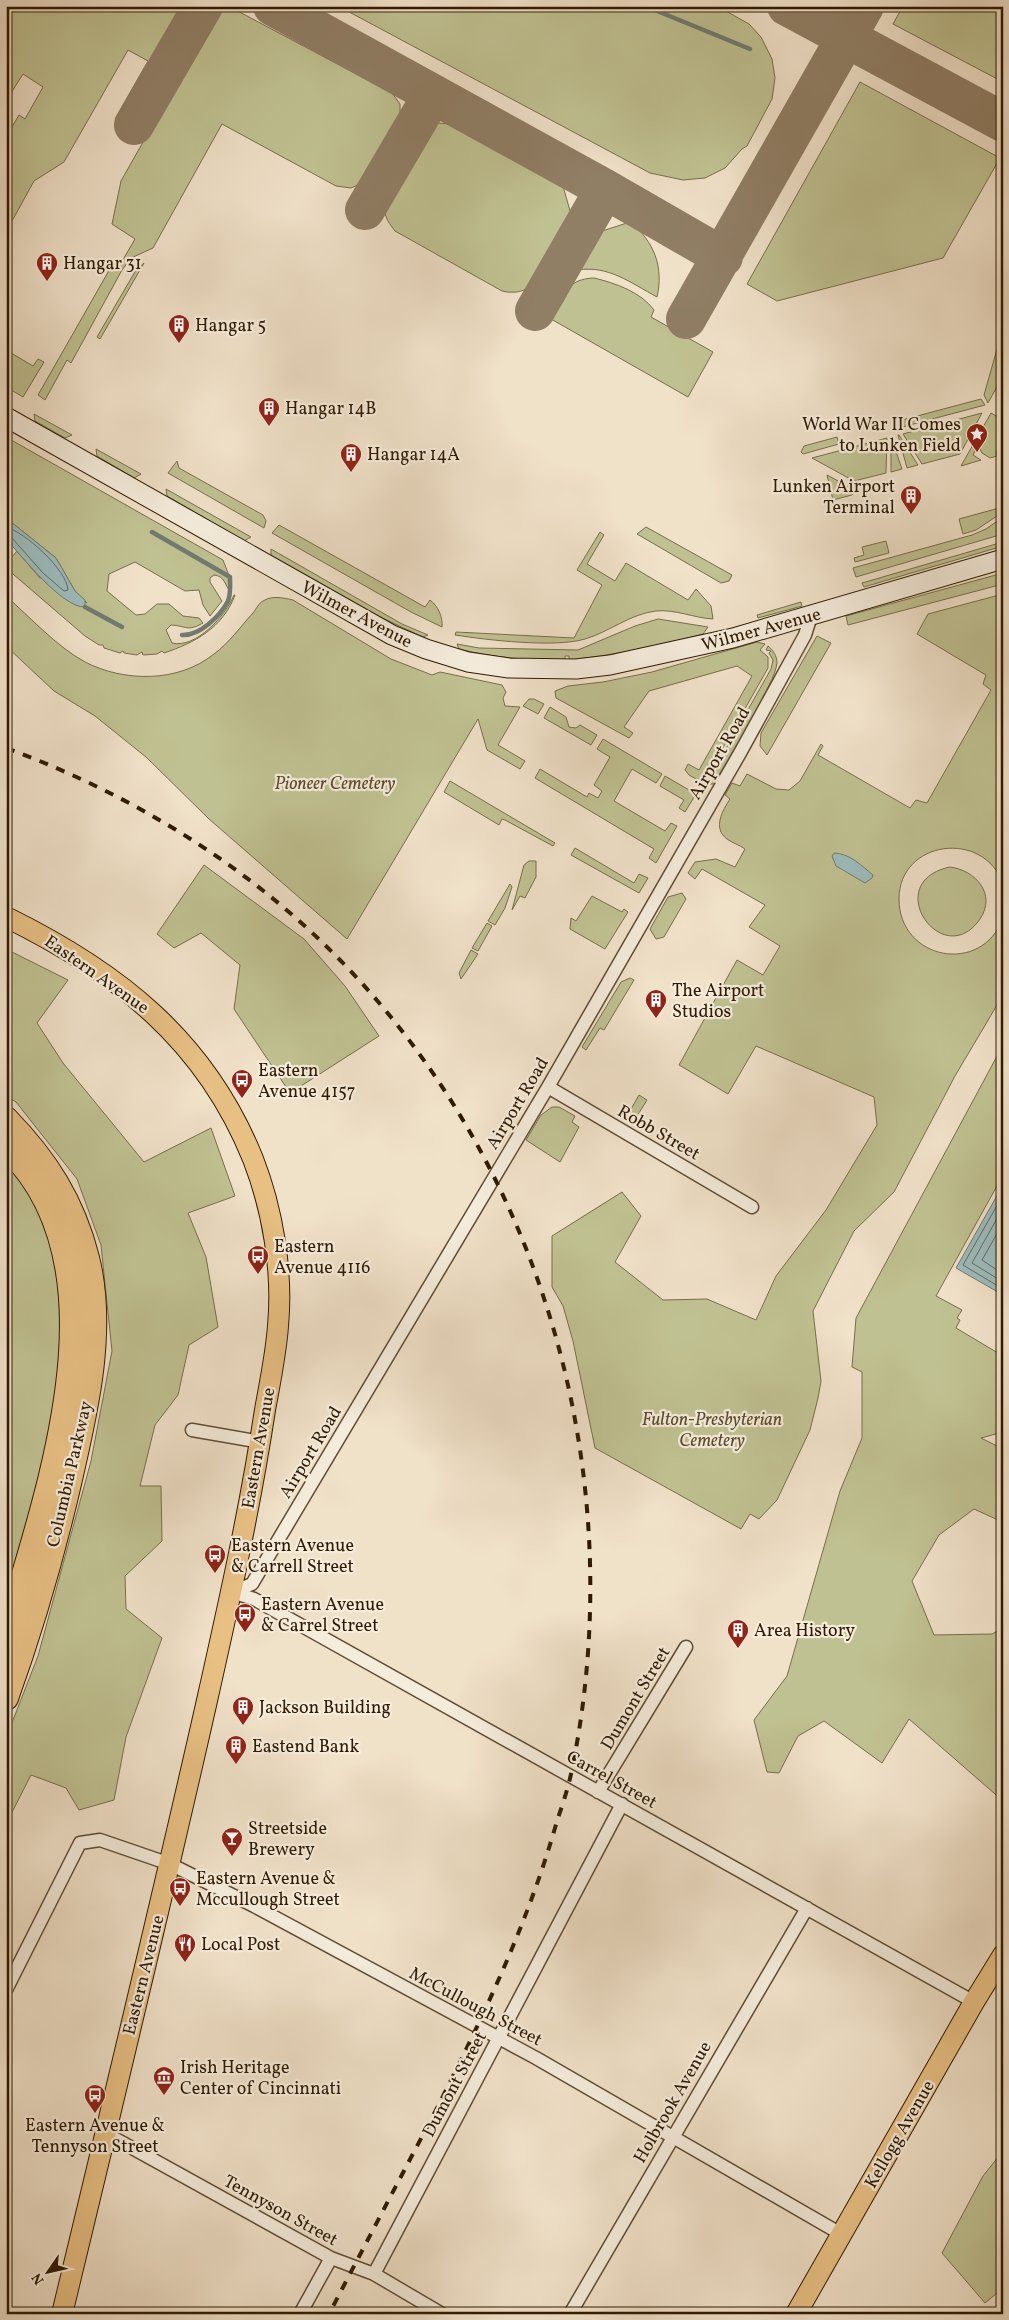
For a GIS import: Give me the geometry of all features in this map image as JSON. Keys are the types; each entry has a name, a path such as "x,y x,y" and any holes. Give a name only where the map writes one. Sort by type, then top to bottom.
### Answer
{"highway":[{"name":"Columbia Parkway","path":"6,1119 34,1148 56,1181 76,1222 87,1259 93,1301 92,1352 86,1412 61,1520 28,1638 6,1698"},
{"name":"Columbia Parkway","path":"6,1147 28,1172 46,1202 60,1234 69,1268 72,1308 72,1351 54,1459 41,1517 6,1635"}],"main road":[{"name":"Eastern Avenue","path":"6,917 81,958 147,1006 198,1062 234,1120 254,1161 269,1216 279,1284 279,1325 260,1442 232,1592 170,1864 62,2314"},
{"name":"Kellogg Avenue","path":"796,2314 974,2002 1003,1955"}],"street":[{"name":"Wilmer Avenue","path":"6,417 380,629 426,650 468,662 508,668 542,670 610,665 733,638 1003,559"},
{"name":"Airport Road","path":"232,1592 252,1584 494,1174 548,1087 740,753 805,634 811,616"},
{"name":"Robb Street","path":"548,1087 752,1207"},
{"path":"192,1430 260,1442"},
{"name":"Carrel Street","path":"232,1592 254,1599 974,2002"},
{"name":"Dumont Street","path":"598,1792 686,1647"},
{"name":"Dumont Street","path":"374,2274 622,1804"},
{"name":"McCullough Street","path":"6,1990 80,1843 100,1840 170,1864 254,1906 594,2090 841,2234"},
{"name":"Holbrook Avenue","path":"570,2314 807,1908"},
{"name":"Tennyson Street","path":"105,2133 331,2258 374,2274 442,2314"},
{"path":"300,2314 331,2258"}],"green space":[{"path":"11,6 188,6 123,119 115,119 148,61 128,50 64,162 34,181 6,232 6,137 19,115 25,119 43,87 23,74 6,101 6,14"},
{"path":"338,6 717,6 749,24 761,37 772,59 775,78 772,99 747,146 725,168 705,178 683,180 650,173"},
{"path":"903,6 1003,6 1003,82 893,24"},
{"path":"230,7 392,93 400,104 400,116 388,142 365,182 351,188 336,186 222,124 153,248 131,258 122,270 71,363 67,360 45,400 38,395 111,267 117,270 135,239 112,224 121,181 217,11"},
{"path":"860,82 1000,158 943,258 777,301 747,284"},
{"path":"438,123 450,124 562,183 571,214 539,274 525,290 515,292 502,291 395,231 388,221 385,210 391,190 414,151"},
{"path":"630,222 645,238 655,255 659,275 657,297 619,276 599,270 578,270 599,232"},
{"path":"144,263 100,339 97,337 136,270"},
{"path":"594,278 635,293 654,310 651,317 713,352 688,397 551,319 562,297 571,286 584,279"},
{"path":"1001,335 1003,335 1003,376 988,403 984,395"},
{"path":"6,350 33,366 38,359 44,362 23,397 6,387"},
{"path":"981,399 985,405 902,427 902,420"},
{"path":"982,413 960,454 922,464 903,434"},
{"path":"991,413 998,417 1002,449 996,451 997,456 990,458 982,453 980,449 976,449 973,455 981,460 961,466"},
{"path":"34,414 72,435 65,438 35,421"},
{"path":"899,435 918,465 907,468"},
{"path":"6,437 223,560 228,573 230,591 220,577 214,575 210,578 210,582 222,601 210,616 203,605 199,590 185,591 135,562 109,574 107,591 136,615 145,614 157,604 169,604 183,616 199,618 203,623 187,628 171,625 166,630 172,643 191,641 200,636 217,621 235,595 223,617 206,633 196,639 175,649 164,653 162,651 157,654 143,655 142,652 137,655 124,653 123,651 120,653 104,648 103,645 99,645 85,636 6,568 6,564 17,551 39,577 87,603 75,591 56,558 11,522 6,522"},
{"path":"837,437 839,444 803,454 801,452 804,446"},
{"path":"891,437 902,469 891,472"},
{"path":"887,438 886,473 854,481 812,458"},
{"path":"96,449 141,474 134,478 97,456"},
{"path":"177,461 179,468 263,515 266,521 264,528 168,473"},
{"path":"827,475 855,490 852,495 833,500"},
{"path":"166,489 251,537 244,541 167,496"},
{"path":"1003,507 1003,512 976,530 963,534 959,519"},
{"path":"1003,517 1003,534 856,577 853,568 972,535 986,529"},
{"path":"279,525 425,607 430,600 439,612 442,619 442,627 411,612 272,533"},
{"path":"646,527 732,575 729,581 721,583 637,534"},
{"path":"600,532 604,535 587,564 615,581 626,563 688,600 696,589 711,606 713,619 670,611 656,611 628,619 585,639 557,643 502,641 455,635 456,632 574,638 602,585 577,570"},
{"path":"886,541 889,553 855,562 854,558 864,555 862,547"},
{"path":"1003,542 1003,546 864,587 862,583"},
{"path":"271,549 402,624 428,635 423,637 365,610 271,556"},
{"path":"1003,573 1003,584 848,625 846,616"},
{"name":"Fulton-Presbyterian Cemetery","path":"1003,594 1003,884 993,866 979,855 962,849 944,849 927,854 913,864 903,879 899,899 903,920 912,936 926,947 943,953 961,954 978,948 993,936 1003,918 1003,995 955,1076 894,1192 854,1231 813,1311 821,1381 810,1430 777,1500 759,1519 750,1514 741,1529 595,1448 573,1341 563,1306 552,1287 552,1236 622,1192 641,1216 615,1262 663,1300 707,1299 756,1320 776,1276 826,1210 877,1125 874,1097 756,1046 728,1094 679,1065 737,960 763,975 780,946 749,927 765,905 702,869 695,879 688,873 695,862 716,859 735,867 745,849 727,839 720,830 720,819 730,799 725,795 732,783 740,786 747,774 776,789 789,790 800,781 821,744 823,746 818,755 910,808 916,800 927,803 991,690 983,684 986,675 917,634 928,614"},
{"name":"Pioneer Cemetery","path":"6,596 54,640 85,662 100,669 133,676 168,675 200,663 230,640 263,601 274,598 293,600 391,659 432,675 440,672 502,685 506,692 503,698 505,706 520,707 498,745 525,761 520,769 487,750 478,719 347,939 209,819 146,757 95,716 54,691 6,646"},
{"path":"801,602 802,606 758,618 757,615"},
{"path":"658,619 708,627 703,634 670,642 620,653 569,660 569,656 565,656 565,660 498,656 459,649 457,644 479,648 578,650 635,626"},
{"path":"817,636 831,643 767,755 760,746 761,733"},
{"path":"757,642 765,644 760,650 768,657 768,668 703,783 689,775 685,770 688,764 699,770 752,676 737,666 649,691 624,727 633,733 629,738 556,698 555,691 568,686 603,682 652,672"},
{"path":"768,646 772,649 777,663 768,687 714,784 706,784 771,669 773,660 769,653 771,651 766,650"},
{"path":"529,699 534,699 544,704 538,714 523,706"},
{"path":"550,707 566,717 569,727 576,728 580,725 597,735 591,745 544,718"},
{"path":"603,739 662,774 656,783 632,769 614,801 665,831 671,823 677,826 656,863 649,858 654,849 535,778 540,769 587,797 589,793 598,798 602,791 594,785 610,757 597,749"},
{"path":"665,776 696,794 685,812 679,808 684,800 660,786"},
{"path":"450,781 555,843 553,846 502,819 499,825 444,792"},
{"path":"575,848 634,883 639,874 648,878 639,893 571,855"},
{"path":"529,861 536,861 536,877 525,898 520,896 512,910 524,865"},
{"path":"204,865 304,939 345,986 379,1036 290,1093 234,1009 240,965 201,933 174,948 157,934"},
{"path":"950,867 959,869 975,878 985,892 986,901 985,910 980,919 965,933 950,936 936,930 924,919 919,904 920,889 929,876"},
{"path":"510,884 512,887 505,908 495,925 488,921"},
{"path":"682,893 686,899 664,937 656,939 650,929 668,897"},
{"path":"592,896 622,912 624,909 628,912 605,949 570,929 571,918 576,921"},
{"path":"487,923 492,926 478,951 472,948"},
{"path":"6,949 68,980 37,1023 63,1063 144,1162 211,1128 235,1196 188,1213 206,1257 218,1327 189,1345 178,1395 155,1425 140,1486 161,1486 162,1541 125,1576 126,1609 162,1638 126,1737 114,1800 79,1810 66,1788 31,1775 6,1824 6,1738 38,1656 91,1461 112,1351 101,1245 77,1179 16,1102 6,1096"},
{"path":"471,950 478,954 461,979 459,973"},
{"path":"630,978 634,980 604,1030 600,1028 586,1050 582,1047 621,982"},
{"path":"1003,1045 1003,1175 936,1296 962,1310 957,1318 960,1320 956,1328 1003,1356 1003,1432 981,1438 1003,1449 1003,1487 998,1520 974,1509 939,1535 912,1581 934,1635 992,1634 1003,1628 1003,1801 909,1719 882,1763 824,1721 798,1736 779,1773 767,1772 754,1720 787,1676 840,1491 862,1438 862,1372 852,1367 856,1318"},
{"path":"639,1095 647,1100 634,1121 627,1116"},
{"path":"552,1107 559,1107 575,1116 572,1122 579,1127 560,1162 526,1140 541,1115"},
{"path":"6,1147 46,1201 72,1351 6,1635"},
{"path":"1003,2151 1003,2288 985,2303 942,2253 983,2176"}],"water":[{"path":"6,522 11,522 56,558 75,591 85,600 85,607 65,599 32,568 6,539"},
{"path":"834,853 845,855 855,861 873,875 872,878 865,883 836,866 832,856"},
{"path":"1003,1185 1003,1295 956,1268"}],"waterway":[{"path":"645,6 750,49"},
{"path":"152,532 230,577 229,598 220,613 202,629 182,635"},
{"path":"85,607 122,627"}],"taxiway":[{"path":"134,125 203,6"},
{"path":"273,6 605,189 723,257"},
{"path":"787,6 1003,122"},
{"path":"686,319 864,6"},
{"path":"365,210 433,94"},
{"path":"535,311 605,189"}],"railway":[{"path":"6,748 52,766 141,809 225,862 265,892 338,958 411,1042 471,1134 520,1233 556,1337 579,1444 590,1554 587,1664 568,1788 530,1902 501,1974 434,2114 329,2314"}],"place":[{"name":"Hangar 31","path":"47,282"},
{"name":"Hangar 5","path":"179,344"},
{"name":"Hangar 14B","path":"269,427"},
{"name":"World War II Comes to Lunken Field","path":"977,453"},
{"name":"Hangar 14A","path":"351,473"},
{"name":"Lunken Airport Terminal","path":"911,515"},
{"name":"The Airport Studios","path":"656,1019"},
{"name":"Eastern Avenue 4157","path":"242,1099"},
{"name":"Eastern Avenue 4116","path":"258,1275"},
{"name":"Eastern Avenue & Carrell Street","path":"215,1574"},
{"name":"Eastern Avenue & Carrel Street","path":"245,1633"},
{"name":"Area History","path":"738,1649"},
{"name":"Jackson Building","path":"243,1726"},
{"name":"Eastend Bank","path":"236,1765"},
{"name":"Streetside Brewery","path":"232,1857"},
{"name":"Eastern Avenue & Mccullough Street","path":"180,1907"},
{"name":"Local Post","path":"185,1963"},
{"name":"Irish Heritage Center of Cincinnati","path":"164,2096"},
{"name":"Eastern Avenue & Tennyson Street","path":"95,2114"}]}
